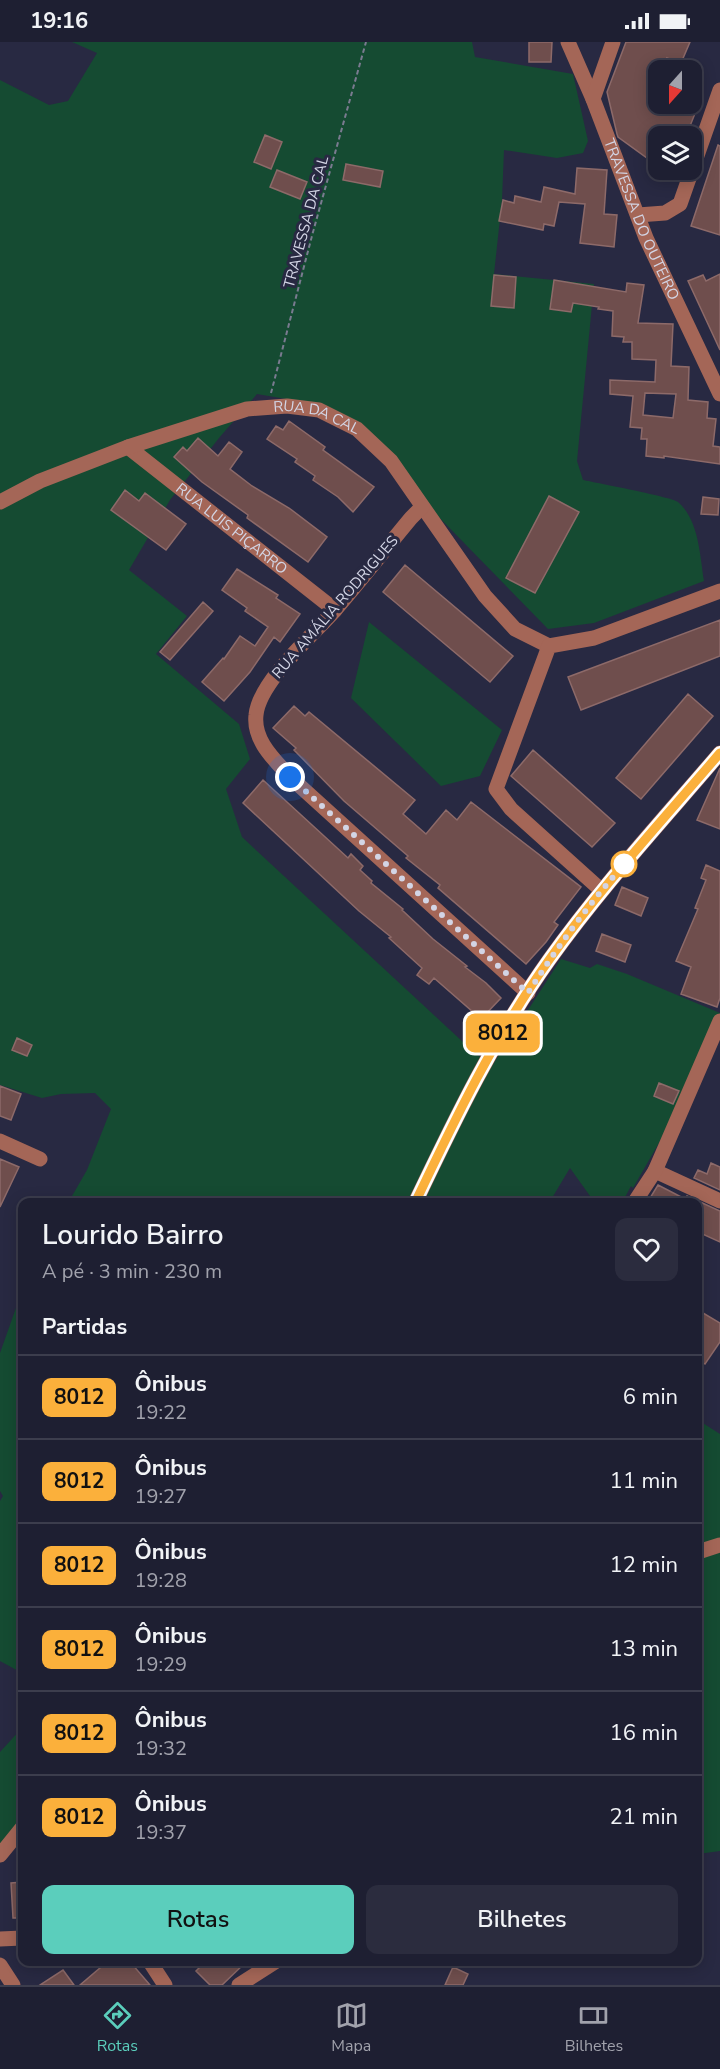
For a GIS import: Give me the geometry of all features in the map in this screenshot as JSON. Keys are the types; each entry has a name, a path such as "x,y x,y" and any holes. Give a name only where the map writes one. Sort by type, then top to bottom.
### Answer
{"street":[{"name":"TRAVESSA DO OUTEIRO","path":"568,42 593,99 646,238 720,394"},
{"path":"593,99 613,42"},
{"path":"638,215 666,213 680,204 720,90"},
{"name":"RUA DA CAL","path":"0,502 40,480 128,447 247,410 287,406 319,410 357,429 391,462 485,596 515,629 549,646"},
{"name":"RUA LUIS PIÇARRO","path":"128,447 335,610"},
{"name":"RUA AMÁLIA RODRIGUES","path":"422,507 335,610 272,679 262,695 255,714 257,729 266,751 290,777 528,993"},
{"path":"601,890 511,809 496,789 549,646 594,638 720,591"},
{"path":"417,1198 465,1097 548,961 601,890 720,753"},
{"path":"637,1198 655,1171 720,1022"},
{"path":"0,1141 40,1159"},
{"path":"655,1171 720,1201"},
{"path":"702,1551 720,1545"},
{"path":"0,1855 18,1833"},
{"path":"0,1939 18,1938"},
{"path":"0,1965 13,1985"},
{"path":"153,1966 165,1985"},
{"path":"240,1985 269,1966"}],"path":[{"name":"TRAVESSA DA CAL","path":"267,407 366,42"}],"green space":[{"path":"72,42 472,42 475,57 573,74 588,141 583,153 557,158 504,150 502,200 494,274 594,284 577,461 583,480 678,502 690,518 694,528 700,550 704,581 594,623 548,629 428,506 384,453 292,400 257,394 170,500 129,570 187,616 156,654 239,724 250,759 226,789 242,837 477,1055 493,1064 561,959 590,968 597,964 627,974 720,1013 660,1141 633,1188 631,1186 625,1198 591,1198 570,1168 552,1198 71,1198 87,1170 111,1109 95,1093 61,1094 42,1098 0,1085 0,80 49,105 68,101 97,53"},
{"path":"369,622 502,730 480,776 441,786 351,698"},
{"path":"18,1302 18,1671 0,1661 0,1501 3,1496 0,1491 0,1353"},
{"path":"702,1423 720,1434 720,1851 702,1853"},
{"path":"18,1732 18,1831 0,1854 0,1752"}],"building":[{"path":"529,42 552,42 551,62 529,62"},
{"path":"626,42 690,42 682,60 667,58 668,60 648,60 648,114 695,114 690,126 648,126 648,159 618,137 607,92"},
{"path":"265,135 282,142 271,169 254,162"},
{"path":"718,145 720,146 720,235 691,226"},
{"path":"346,164 383,171 380,187 343,180"},
{"path":"577,168 607,170 604,214 617,215 614,247 580,243 585,204 559,202 554,226 544,224 543,230 499,221 503,200 514,203 515,196 541,202 544,187 575,194"},
{"path":"277,170 307,182 300,199 270,187"},
{"path":"720,274 720,350 688,281 703,275 706,281"},
{"path":"494,275 516,277 514,308 491,306"},
{"path":"554,280 626,292 627,283 644,285 638,323 673,324 671,366 689,367 688,400 708,402 707,418 716,419 713,446 720,447 720,464 664,456 664,458 646,456 647,439 641,439 642,428 630,427 633,396 610,394 610,380 655,382 656,360 632,359 632,342 623,342 624,337 612,336 613,311 573,303 571,312 550,309","holes":["645,393 676,394 673,418 643,415"]},
{"path":"289,421 325,447 323,450 374,487 353,512 338,497 313,480 315,476 295,462 297,459 267,439 276,426 283,430"},
{"path":"198,438 218,456 229,442 242,452 230,469 252,486 289,508 327,537 308,562 247,518 248,515 202,482 174,457 183,447 187,451"},
{"path":"125,490 139,501 145,493 186,524 166,550 111,510"},
{"path":"549,496 579,512 535,593 506,578"},
{"path":"703,497 719,499 718,515 701,514"},
{"path":"405,565 513,656 490,682 383,592"},
{"path":"237,569 278,595 276,598 300,614 280,642 274,637 250,672 224,701 202,682 224,659 240,636 255,646 268,627 245,611 247,608 222,590"},
{"path":"203,602 213,611 170,660 160,652"},
{"path":"720,620 720,656 581,710 568,677"},
{"path":"688,694 713,716 641,799 616,778"},
{"path":"294,706 305,716 309,712 415,800 403,814 426,834 446,810 457,820 471,802 581,887 554,922 558,925 546,942 526,964 438,888 440,885 406,858 408,856 344,801 294,750 296,748 273,728"},
{"path":"533,750 615,823 592,847 511,776"},
{"path":"720,768 720,829 697,820"},
{"path":"263,780 348,858 351,854 363,866 360,870 372,881 371,883 501,998 481,1019 434,978 429,984 417,975 422,968 389,938 391,937 359,911 243,803"},
{"path":"706,865 720,871 720,998 717,1007 681,994 691,967 676,961 698,909 695,908 706,880 701,878"},
{"path":"622,887 648,898 641,916 615,905"},
{"path":"602,934 631,945 625,962 596,951"},
{"path":"17,1038 32,1045 27,1056 12,1050"},
{"path":"659,1083 679,1091 673,1104 654,1096"},
{"path":"0,1086 21,1094 11,1120 0,1116"},
{"path":"0,1159 19,1167 0,1207"},
{"path":"711,1163 720,1167 720,1190 694,1178 698,1170 707,1174"},
{"path":"658,1185 683,1198 650,1198"},
{"path":"702,1203 720,1211 720,1242 702,1234"},
{"path":"702,1312 720,1323 720,1342 705,1364 702,1362"},
{"path":"18,1882 18,1918 13,1918 11,1883"},
{"path":"102,1966 134,1966 150,1985 80,1985"},
{"path":"201,1966 242,1966 222,1985 210,1985 196,1971"},
{"path":"453,1967 468,1974 463,1985 445,1985"},
{"path":"63,1970 74,1985 40,1985"}],"bus line":[{"name":"8012","path":"417,1198 465,1097 548,961 601,890 720,753"}],"route":[{"path":"290,777 528,993 548,961 601,890 628,860 624,864"}]}
